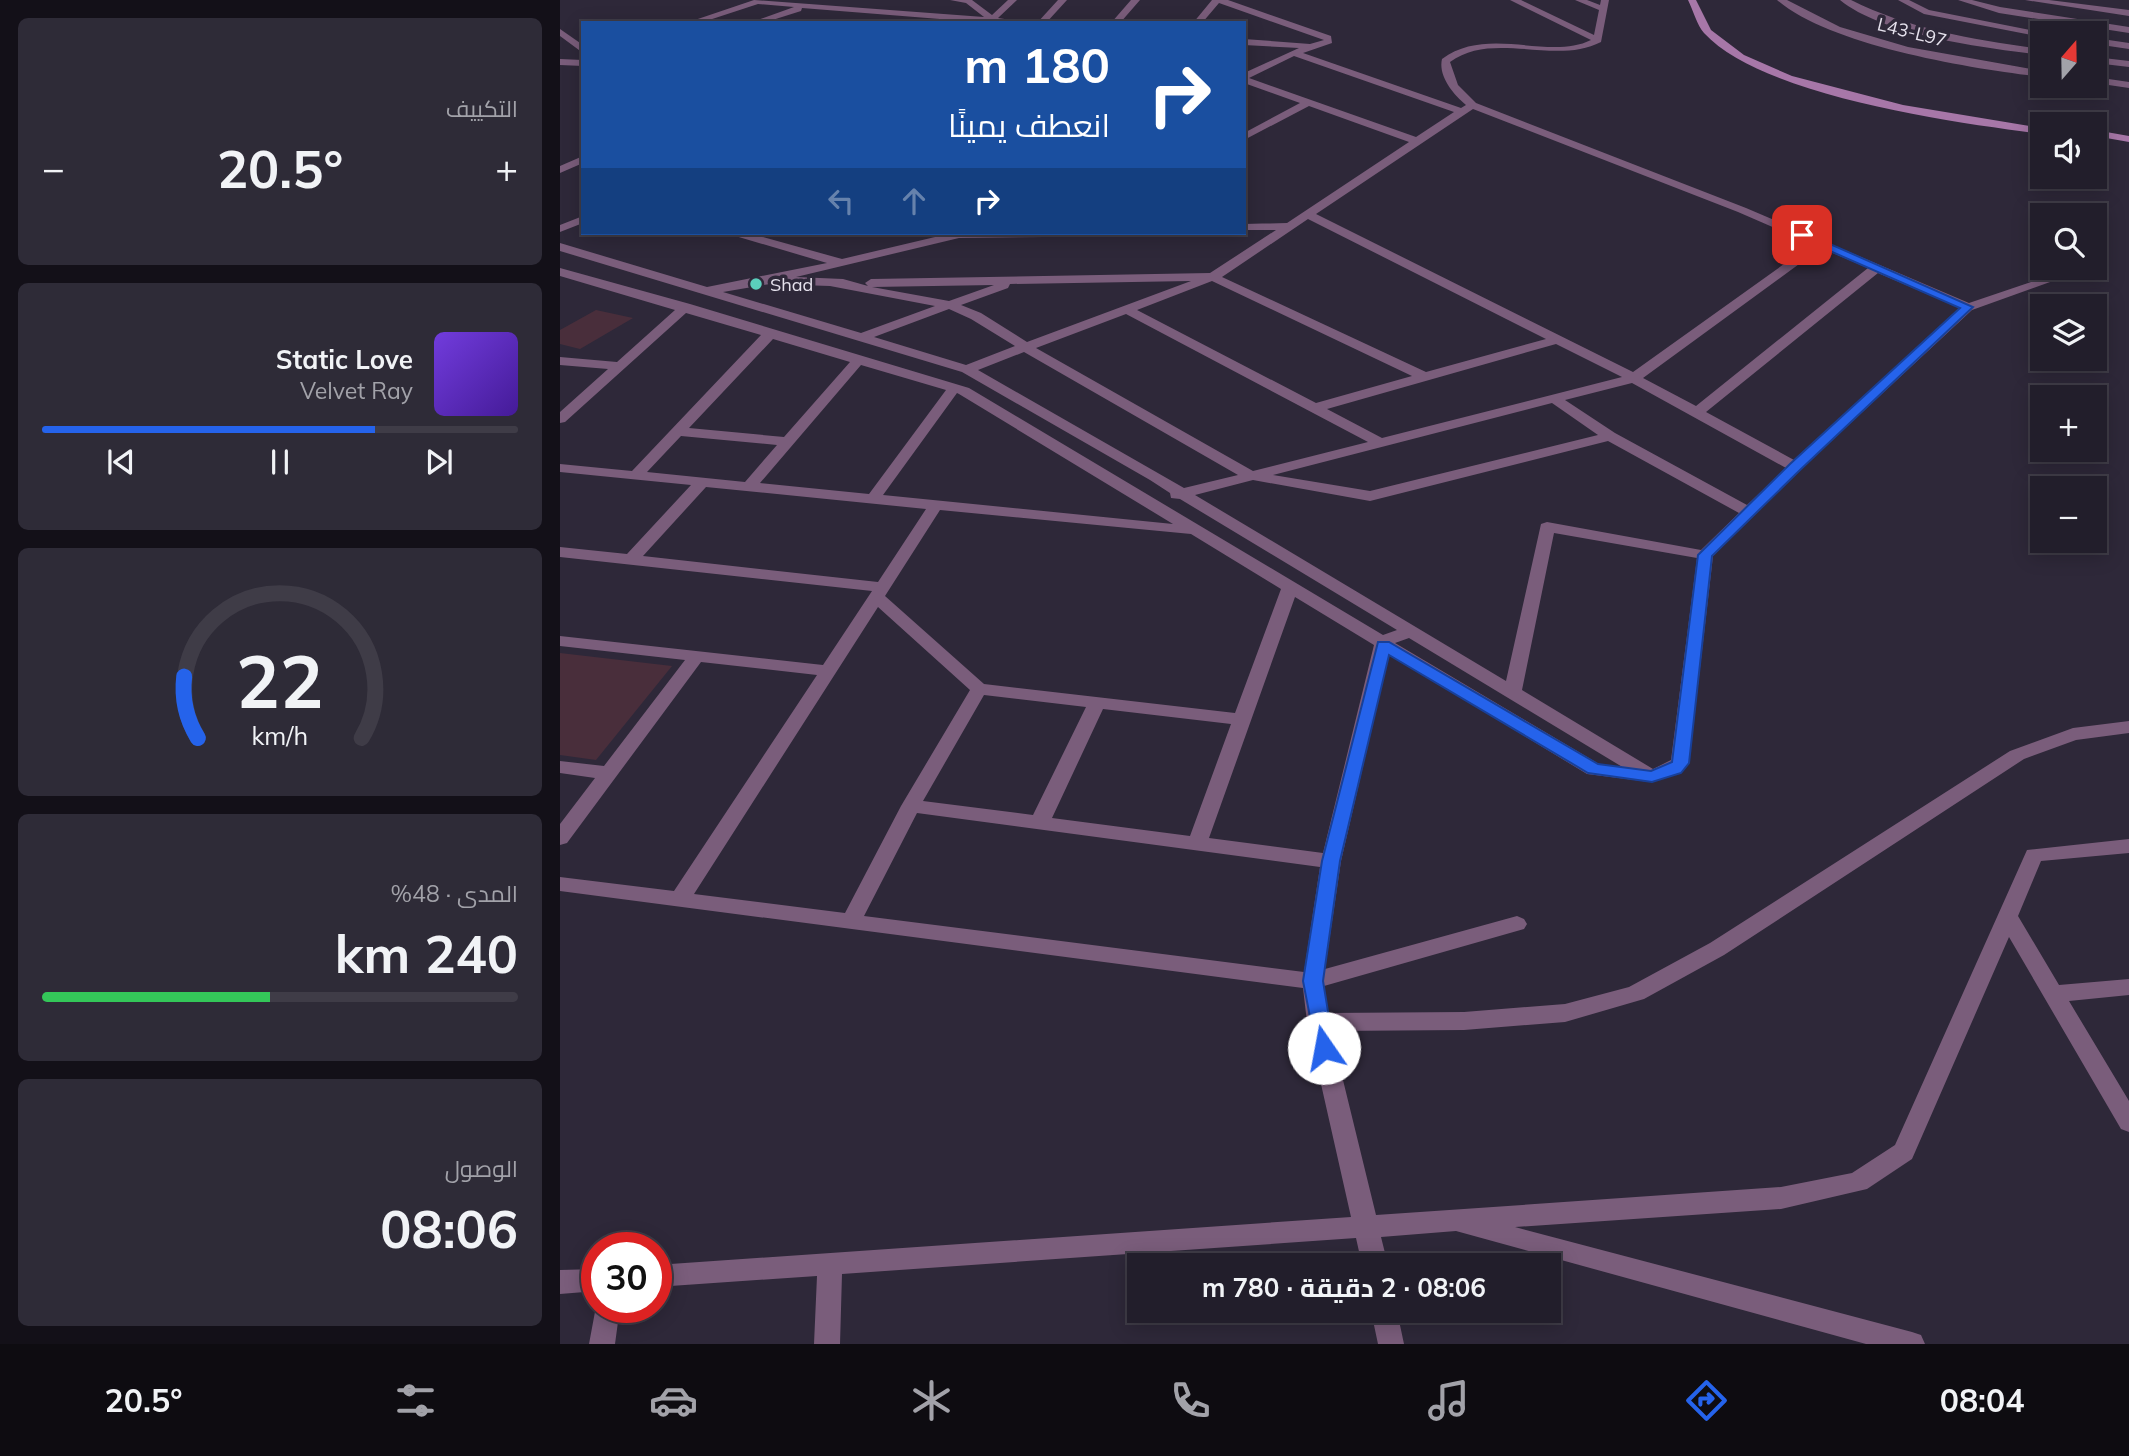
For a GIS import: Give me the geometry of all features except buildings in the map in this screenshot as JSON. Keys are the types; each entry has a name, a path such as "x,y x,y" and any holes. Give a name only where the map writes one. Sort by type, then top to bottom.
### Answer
{"street":[{"path":"954,0 969,0 992,19"},
{"path":"928,15 969,0"},
{"path":"992,19 1013,0"},
{"path":"1043,21 1063,0"},
{"path":"1117,21 1136,0"},
{"path":"1199,21 1218,0 1328,38 1329,41 1296,53 1246,78"},
{"path":"1514,0 1598,40"},
{"path":"1579,0 1604,5 1598,40"},
{"path":"1692,0 1699,21 1716,39 1747,58 1797,80 1854,99 1907,111 2030,126"},
{"path":"1703,0 1709,19 1730,40 1765,61 1807,78 1909,106 2030,126"},
{"name":"L43-L97","path":"1781,0 1805,17 1867,38 1941,56 2030,72"},
{"path":"1844,0 1870,15 1933,34 2030,50"},
{"path":"1902,0 1927,12 2030,32"},
{"path":"1962,0 1999,10 2129,30"},
{"path":"2029,0 2129,13"},
{"path":"696,21 760,1 1010,21"},
{"path":"759,21 807,6"},
{"path":"861,21 878,15"},
{"path":"560,32 581,48"},
{"path":"1468,108 1445,68 1445,61 1451,54 1498,47 1585,46 1598,40"},
{"path":"1246,42 1316,47"},
{"path":"2107,43 2129,46"},
{"path":"1296,53 1468,108 1742,209 1968,307"},
{"path":"561,62 581,57"},
{"path":"2107,61 2129,64"},
{"path":"561,62 581,63"},
{"path":"1246,80 1417,141"},
{"path":"2107,82 2129,85"},
{"path":"1246,136 1308,103"},
{"path":"967,369 1213,277 1468,108"},
{"path":"2107,138 2129,142"},
{"path":"560,170 581,160"},
{"path":"1307,214 1634,379 1795,467"},
{"path":"560,229 581,220"},
{"path":"1246,227 1289,226"},
{"path":"743,235 842,263"},
{"path":"705,292 770,280 953,235"},
{"path":"1149,503 1250,475 1634,379 1821,243"},
{"path":"560,247 967,369 1181,493 1652,777"},
{"path":"1696,413 1877,267"},
{"path":"560,272 964,391 1383,645 1594,769 1652,777 1675,769 1680,763 1705,555 1795,467 1968,307 2048,280"},
{"path":"770,280 832,283 1213,277 1424,377"},
{"path":"862,337 1017,281"},
{"path":"832,283 950,305 976,316 1025,347 1250,475 1370,496 1610,436"},
{"path":"560,419 686,307"},
{"path":"1126,309 1381,443"},
{"path":"751,327 777,311"},
{"path":"635,476 771,333"},
{"path":"1314,408 1557,340"},
{"path":"749,487 859,359"},
{"path":"560,360 620,366"},
{"path":"873,499 954,388"},
{"path":"1553,398 1610,436 1750,513"},
{"path":"678,431 788,442"},
{"path":"560,468 1195,531"},
{"path":"631,560 702,482"},
{"path":"680,899 936,505"},
{"path":"1513,692 1547,527 1705,555"},
{"path":"560,552 880,592 979,689 1242,720"},
{"path":"1198,843 1290,587"},
{"path":"1372,1253 1318,1022 1313,981 1331,861 1383,645 1391,637 1412,632"},
{"path":"560,641 828,671"},
{"path":"560,838 697,656"},
{"path":"851,921 911,806 979,689"},
{"path":"1040,822 1097,703"},
{"path":"1318,1022 1464,1021 1564,1013 1636,993 1717,949 2017,755 2073,734 2129,727"},
{"path":"560,766 609,773"},
{"path":"911,806 1331,861"},
{"path":"672,1275 1781,1198 1858,1182 1904,1153 2034,855 2129,846"},
{"path":"560,884 1313,981 1517,923"},
{"path":"2007,916 2128,1118"},
{"path":"2053,994 2129,987"},
{"path":"1451,1222 1912,1344"},
{"path":"827,1344 830,1262"},
{"path":"560,1282 581,1281"},
{"path":"602,1344 605,1323"},
{"path":"1387,1323 1391,1344"}],"shaded area":[{"path":"596,310 633,318 580,349 560,344 560,330"},
{"path":"560,653 672,666 596,760 560,755"}],"place":[{"name":"Shad","path":"756,284"}],"route":[{"path":"1324,1048 1313,981 1331,861 1383,645 1594,769 1652,777 1675,769 1680,763 1705,555 1795,467 1968,307 1802,235"}]}
